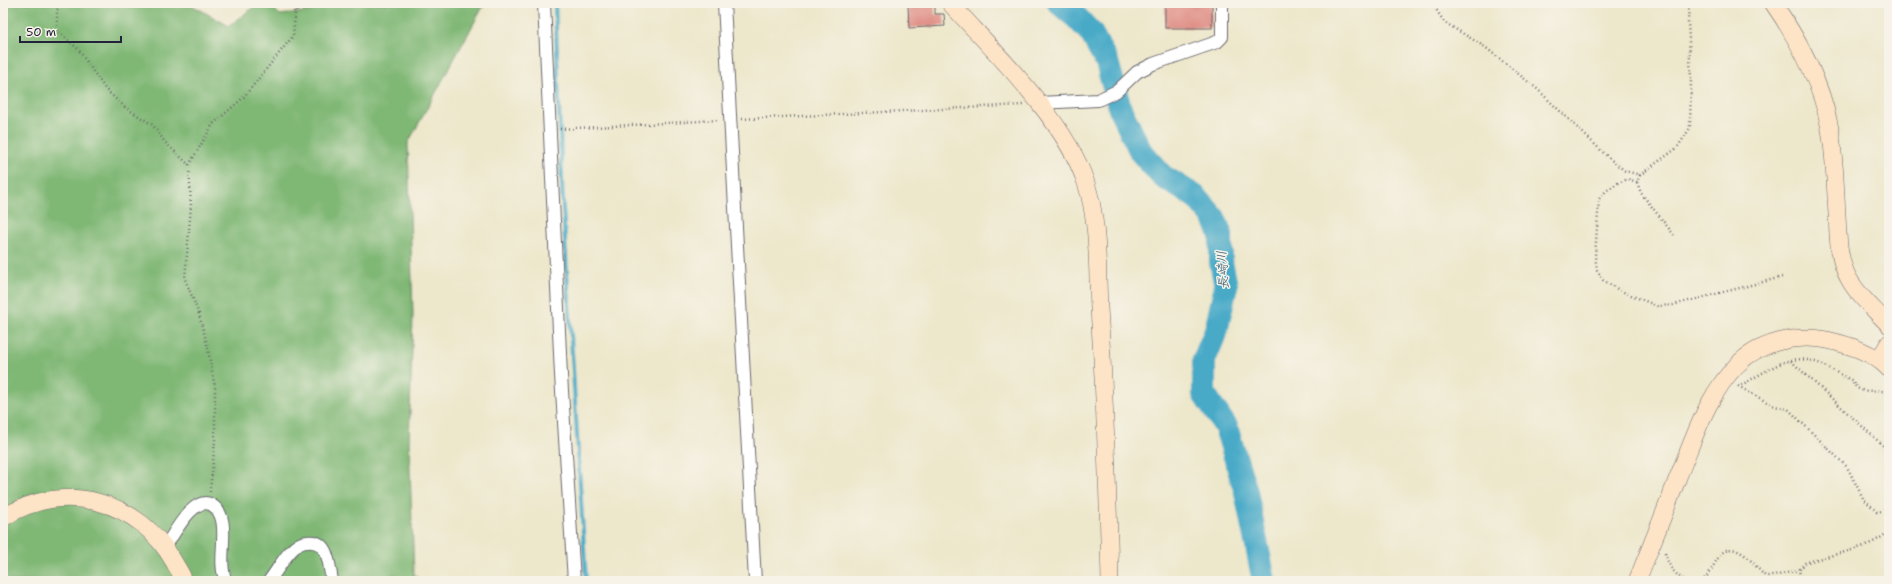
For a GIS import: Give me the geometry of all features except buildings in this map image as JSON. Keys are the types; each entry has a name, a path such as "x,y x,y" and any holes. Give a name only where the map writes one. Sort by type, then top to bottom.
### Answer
{"street":[{"path":"544,3 561,375 574,581"},
{"path":"724,3 755,581"},
{"path":"950,3 1039,102 1067,143 1086,182 1093,214 1106,411 1110,581"},
{"path":"1039,102 1098,100 1117,91 1137,72 1153,64 1210,46 1222,37 1222,3"},
{"path":"1773,3 1800,47 1823,99 1829,124 1839,249 1848,278 1863,299 1889,325"},
{"path":"1637,581 1701,420 1718,391 1737,364 1769,345 1790,338 1814,337 1846,345 1884,364 1889,343"},
{"path":"3,518 16,510 36,504 64,499 93,501 125,511 146,526 165,546 184,581"},
{"path":"165,546 191,509 198,504 209,503 217,508 223,519 222,564 226,581"},
{"path":"269,581 290,552 301,542 314,541 323,546 328,558 332,581"}],"path":[{"path":"63,3 57,10 57,30 78,49 106,90 126,108 153,125 164,141 189,165"},
{"path":"209,503 215,441 215,388 207,344 199,314 184,279 191,206 189,165 213,124 243,98 293,36 295,14 292,3"},
{"path":"295,14 303,3"},
{"path":"1434,3 1434,6 1444,22 1485,47 1536,88 1610,160 1625,171 1640,175"},
{"path":"1674,235 1641,193 1637,182 1640,175 1677,148 1690,128 1691,79 1688,21 1689,3"},
{"path":"563,129 731,119 1023,105 1039,102"},
{"path":"1637,182 1628,179 1618,182 1606,191 1599,200 1595,256 1597,270 1603,280 1619,290 1658,306 1673,305 1782,277"},
{"path":"1889,392 1880,390 1859,391 1854,387 1853,381 1824,364 1808,359 1791,360 1771,368 1738,386 1774,406 1788,409 1847,467 1863,498 1872,508 1877,512 1882,511 1889,506"},
{"path":"1791,360 1889,452"},
{"path":"1658,528 1669,564 1675,574 1686,581"},
{"path":"1701,581 1706,578 1718,557 1725,550 1736,550 1744,554 1765,576 1774,576 1800,570 1805,564 1881,539 1889,531"},
{"path":"1800,570 1801,581"}],"green space":[{"path":"3,3 188,3 229,26 259,3 268,3 280,15 312,11 317,3 485,3 408,143 413,314 409,445 414,574 420,581 405,581 393,574 389,581 3,581"}],"waterway":[{"path":"555,3 563,208 586,581"},
{"name":"長崎川","path":"1059,3 1077,18 1091,33 1107,62 1120,109 1141,152 1162,176 1196,197 1214,218 1221,235 1221,262 1226,286 1216,331 1204,360 1204,394 1226,427 1246,492 1264,581"}]}
